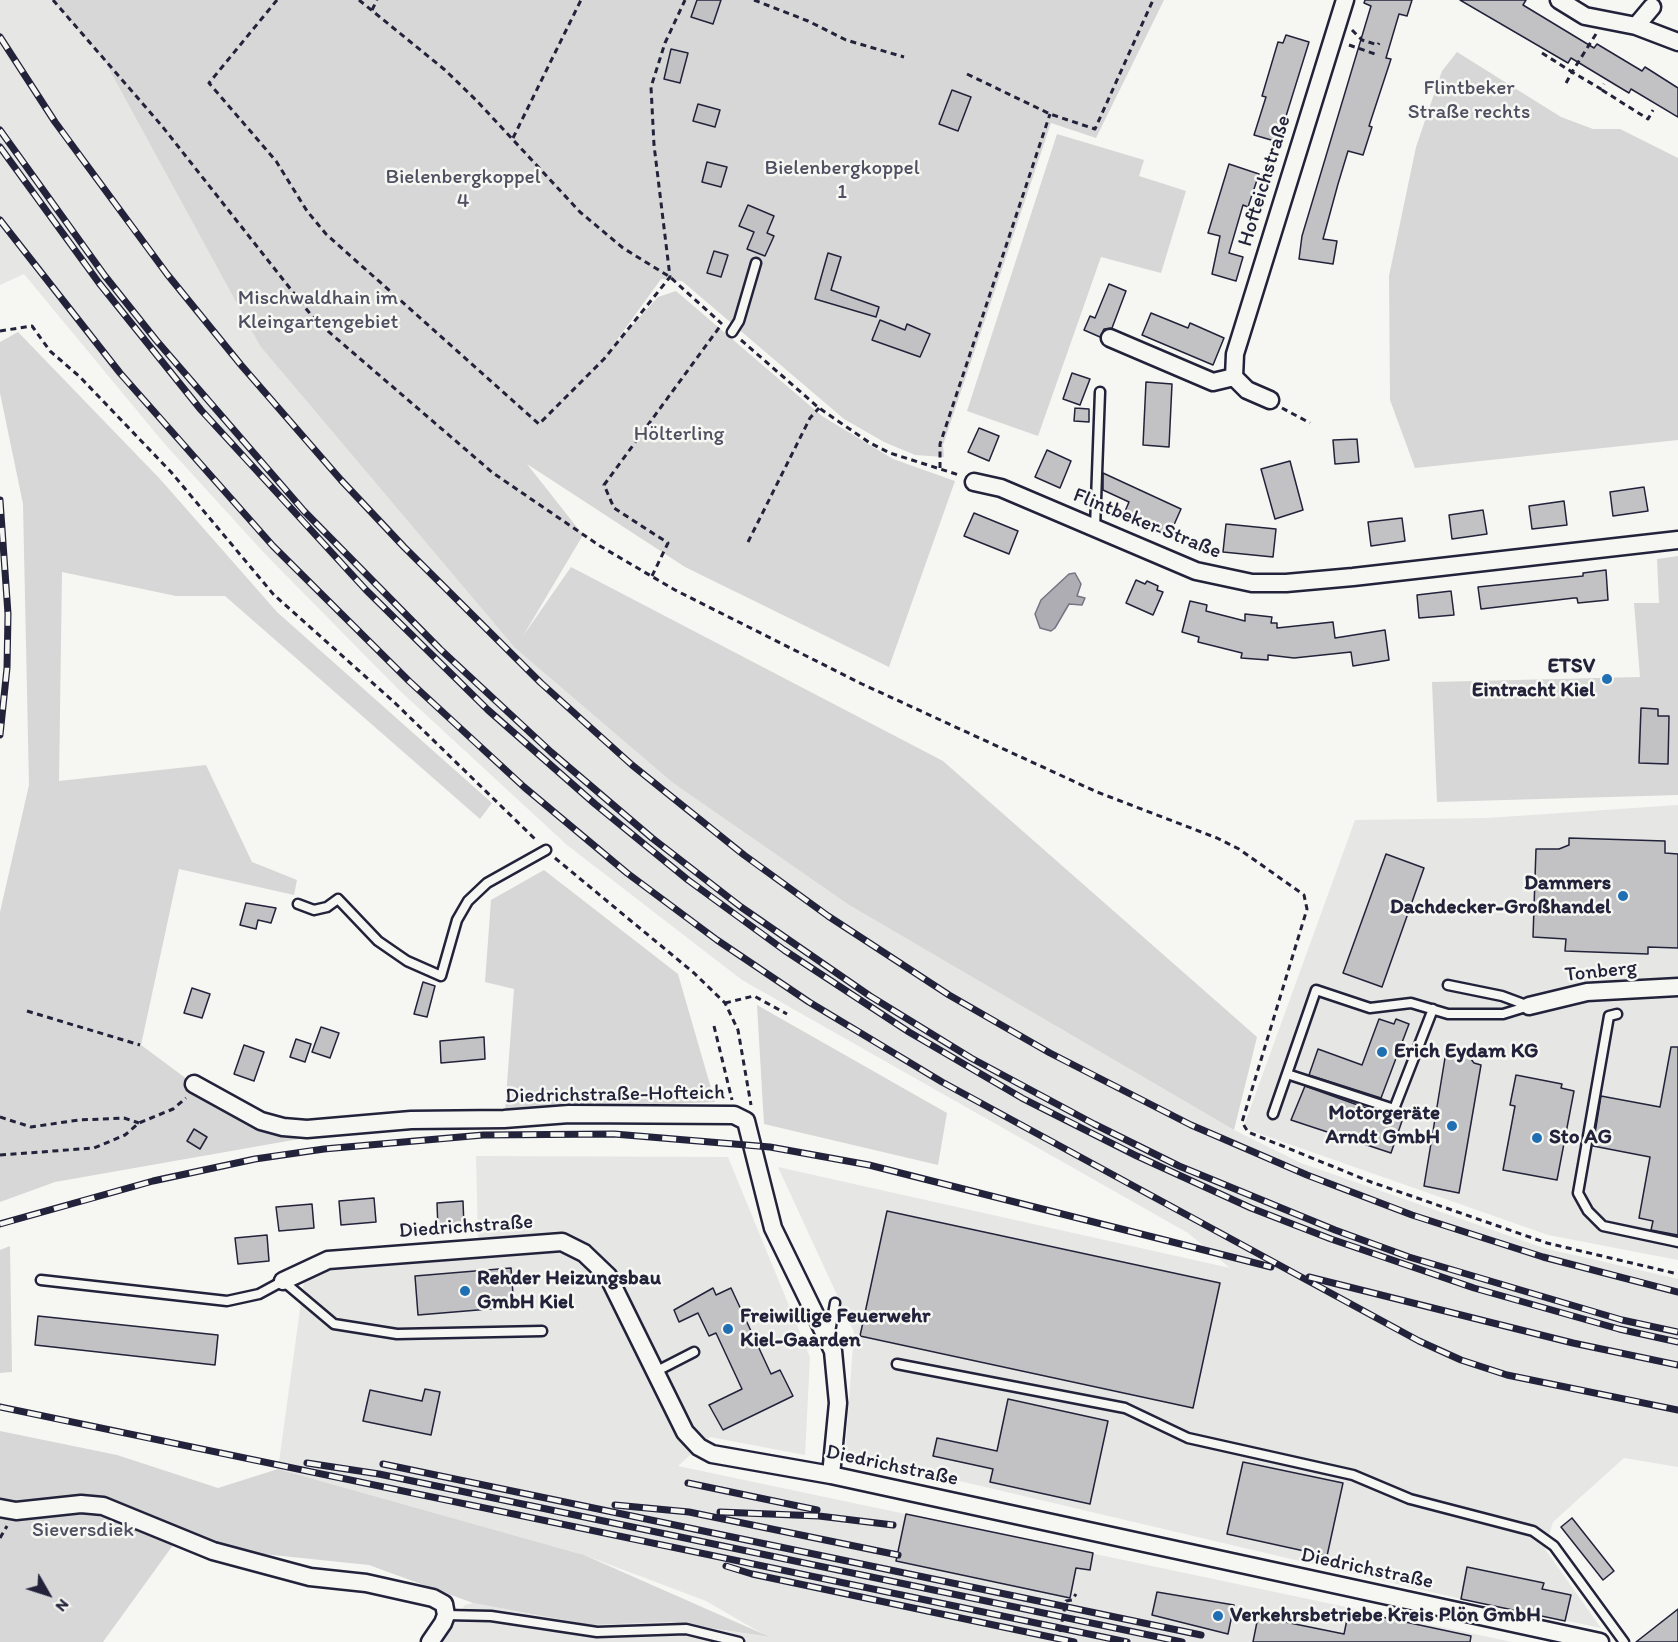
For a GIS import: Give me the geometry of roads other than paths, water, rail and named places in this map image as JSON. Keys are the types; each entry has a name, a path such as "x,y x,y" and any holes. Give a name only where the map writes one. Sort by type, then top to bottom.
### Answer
{"street":[{"name":"Hofteichstraße","path":"1234,377 1235,354 1345,0"},
{"path":"1559,0 1585,16 1644,29 1678,42"},
{"path":"1644,29 1652,8"},
{"path":"1110,338 1213,382 1234,377 1247,390 1270,400"},
{"name":"Flintbeker Straße","path":"974,482 1001,488 1196,571 1252,583 1286,583 1353,577 1678,540"},
{"name":"Tonberg","path":"1529,1006 1587,992 1678,987"},
{"name":"Diedrichstraße-Hofteich","path":"196,1086 261,1121 283,1127 307,1129 411,1120 504,1119 569,1114 740,1118 773,1228 833,1351 838,1403 831,1475"},
{"name":"Diedrichstraße","path":"283,1281 328,1260 562,1242 584,1253 608,1276 685,1432 699,1447 712,1454 831,1475 1600,1642"},
{"path":"0,1508 16,1511 81,1504 103,1506 125,1513 213,1551 310,1577 366,1584 433,1598 444,1604 446,1615 444,1623 430,1642"}],"lane":[{"path":"732,332 739,321 756,263"},
{"path":"1095,528 1100,392"},
{"path":"298,904 314,910 327,907 338,899 378,941 407,961 441,976 457,921 468,901 487,883 546,850"},
{"path":"1448,985 1502,996 1529,1006"},
{"path":"1273,1114 1316,990 1370,1008 1411,1003 1448,1014 1503,1014 1529,1006"},
{"path":"1287,1074 1394,1109 1433,1009"},
{"path":"1617,1014 1609,1016 1578,1192 1588,1211 1603,1226 1678,1242"},
{"path":"41,1280 227,1301 260,1294 283,1281 334,1324 397,1334 542,1331"},
{"path":"829,1343 835,1303"},
{"path":"655,1372 693,1352"},
{"path":"897,1364 1125,1408 1188,1438 1353,1475 1410,1499 1533,1531 1554,1546 1624,1642"},
{"path":"446,1615 491,1616 597,1632 686,1629 739,1642"}],"railway":[{"path":"0,37 55,122 167,274 241,365 341,480 404,547 541,683 632,765 744,855 828,916 949,995 1050,1053 1191,1125 1307,1175 1412,1215 1543,1257 1678,1292"},
{"path":"0,130 105,276 156,340 304,511 440,649 551,752 652,838 741,907 870,996 971,1058 1094,1124 1179,1166 1335,1230 1409,1257 1622,1320 1678,1332"},
{"path":"0,147 99,283 201,410 366,590 488,710 595,804 688,880 784,950 909,1032 1022,1098 1137,1156 1251,1208 1331,1239 1474,1288 1619,1329 1678,1342"},
{"path":"0,220 120,373 273,546 409,681 524,787 627,873 717,940 809,1002 942,1082 1419,1341 1461,1360 1507,1375 1678,1410"},
{"path":"0,500 8,614 7,668 0,735"},
{"path":"0,1224 153,1181 255,1159 324,1149 483,1135 614,1134 770,1147 869,1165 1271,1267"},
{"path":"1309,1277 1573,1343 1678,1365"},
{"path":"0,1407 1127,1642"},
{"path":"307,1463 379,1474 1182,1642"},
{"path":"383,1464 1201,1635"},
{"path":"688,1483 817,1510"},
{"path":"615,1505 689,1512 898,1555"},
{"path":"720,1512 819,1516 893,1525"},
{"path":"726,1566 752,1574 1074,1642"}],"place":[{"name":"ETSV Eintracht Kiel","path":"1607,679"},
{"name":"Dammers Dachdecker-Großhandel","path":"1623,896"},
{"name":"Erich Eydam KG","path":"1382,1052"},
{"name":"Motorgeräte Arndt GmbH","path":"1452,1126"},
{"name":"Sto AG","path":"1537,1138"},
{"name":"Rehder Heizungsbau GmbH Kiel","path":"465,1291"},
{"name":"Freiwillige Feuerwehr Kiel-Gaarden","path":"728,1329"},
{"name":"Verkehrsbetriebe Kreis Plön GmbH","path":"1218,1616"}],"park label":[{"name":"Flintbeker Straße rechts","path":"1469,101"},
{"name":"Bielenbergkoppel 1","path":"842,181"},
{"name":"Bielenbergkoppel 4","path":"463,190"},
{"name":"Mischwaldhain im Kleingartengebiet","path":"318,311"},
{"name":"Hölterling","path":"679,435"},
{"name":"Sieversdiek","path":"83,1531"}]}
